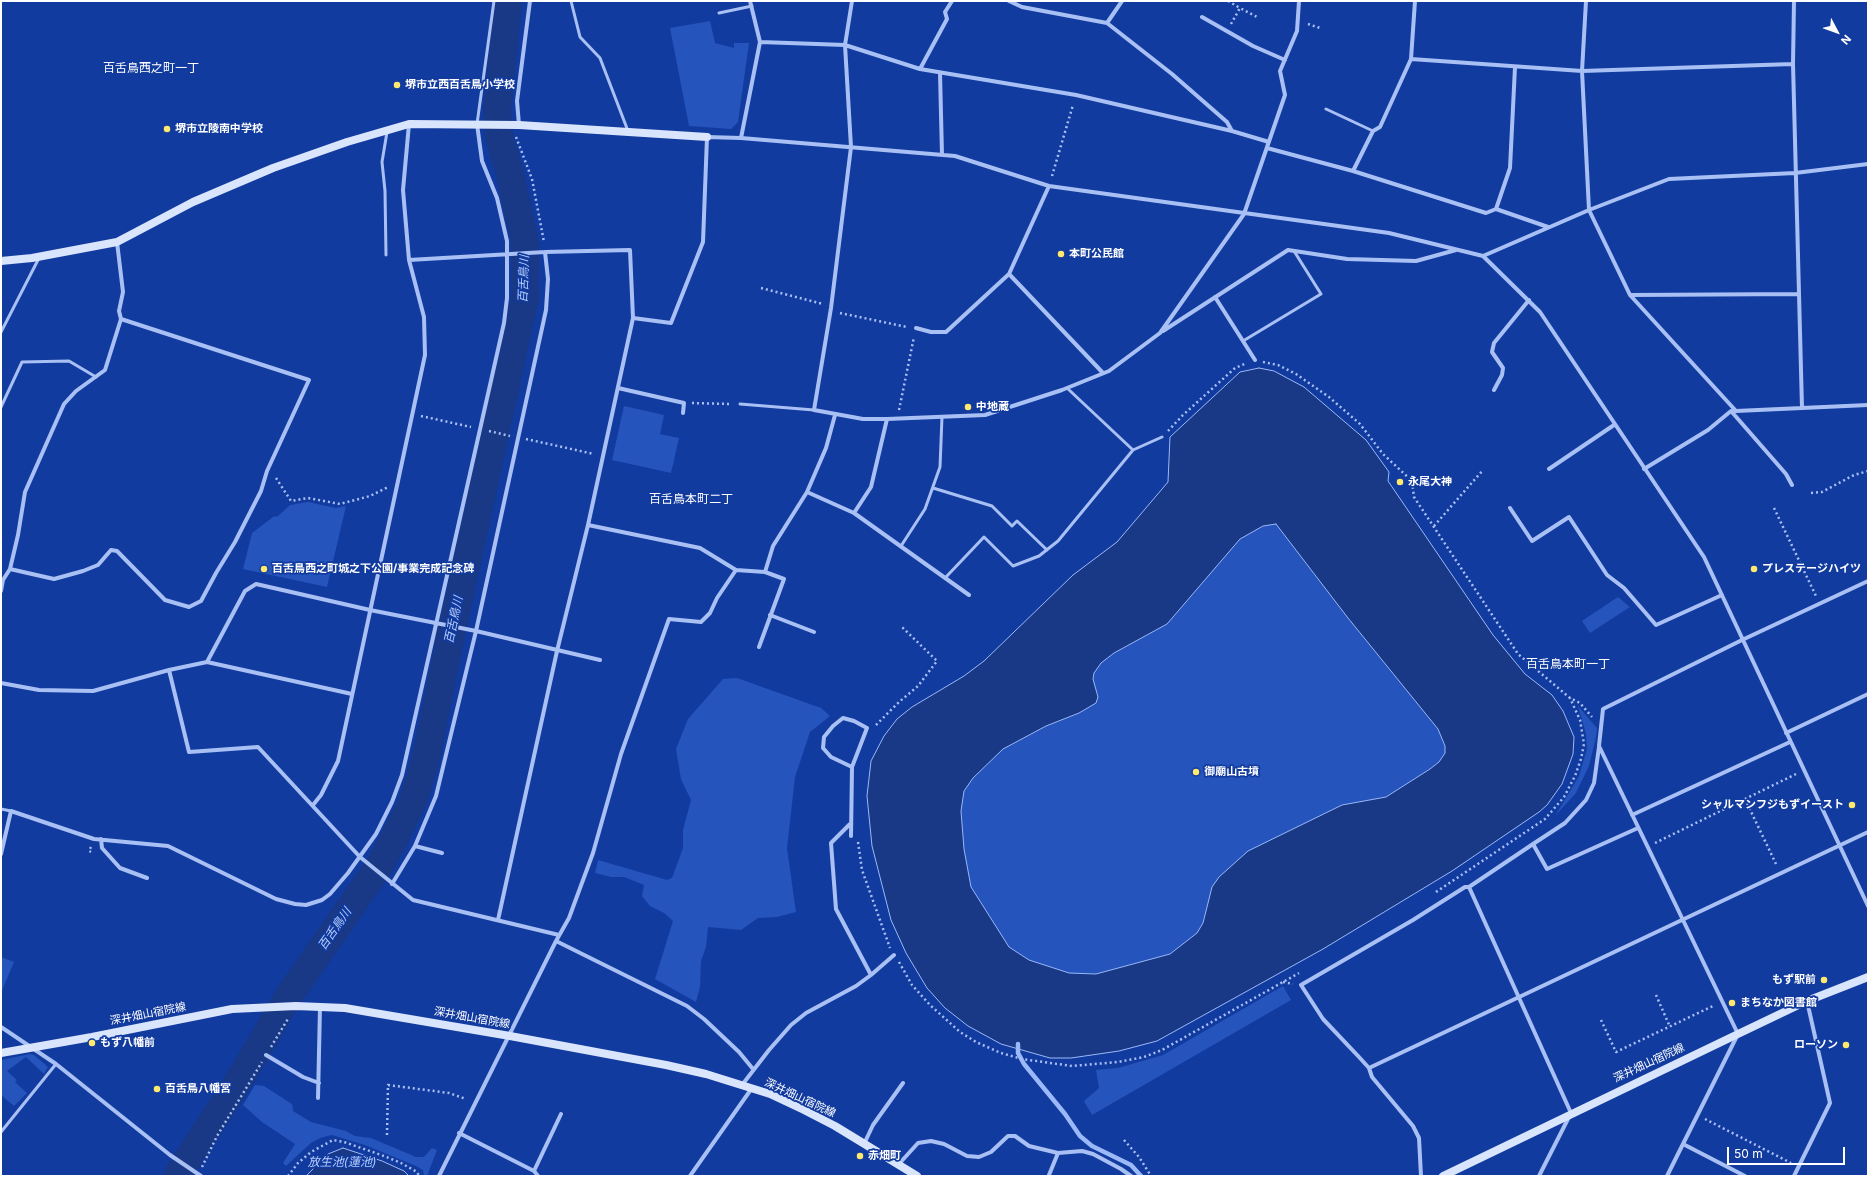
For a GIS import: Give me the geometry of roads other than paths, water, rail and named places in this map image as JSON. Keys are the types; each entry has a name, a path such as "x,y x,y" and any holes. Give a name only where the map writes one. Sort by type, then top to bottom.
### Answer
{"main road":[{"path":"1,262 40,257 117,242 193,202 273,168 347,142 408,124 519,125 707,138"},
{"name":"深井畑山宿院線","path":"1443,1176 1571,1113 1808,1001 1868,978"},
{"name":"深井畑山宿院線","path":"1,1052 218,1012 262,1007 294,1006 345,1008 510,1036 666,1065 742,1085 804,1110 864,1144 914,1175"}],"street":[{"path":"519,125 517,101 530,1"},
{"path":"741,138 760,42 750,1"},
{"path":"852,1 846,45 851,147 831,308 814,410 863,419 985,415 1067,388 1109,371 1160,333 1288,250 1346,260 1416,260 1456,249"},
{"path":"920,69 947,19 945,12 952,1"},
{"path":"1009,1 1022,7 1107,23 1172,74 1227,122 1232,131"},
{"path":"1107,23 1122,1"},
{"path":"1160,333 1244,214 1285,95 1280,71 1297,31 1300,1"},
{"path":"1353,171 1373,131 1380,127 1412,59 1415,1"},
{"path":"1586,1 1582,71 1589,210 1630,295 1736,411"},
{"path":"1794,1 1792,64 1802,408"},
{"path":"1202,17 1252,46 1285,60"},
{"path":"760,42 846,45 920,69 1076,95 1232,131 1269,142"},
{"path":"1412,59 1582,71 1792,64"},
{"path":"1267,148 1353,171 1486,213 1496,208 1510,168 1515,67"},
{"path":"940,73 942,156"},
{"path":"313,805 321,795 338,761 425,355 424,317 409,260 403,190 408,124"},
{"path":"1,854 11,811 94,839 152,846 168,846 276,899 306,905 322,900 330,894 360,857 376,834 392,802 402,774 504,322 507,298 507,241 497,198 482,161 480,124"},
{"path":"633,318 671,323 703,242 707,138 741,138 955,156 1049,186 1389,233 1483,256 1540,312 1614,425 1704,557 1868,906"},
{"path":"1483,256 1589,210 1669,179 1795,173 1868,164"},
{"path":"916,328 931,332 946,332 1009,274 1049,186"},
{"path":"1496,208 1549,227"},
{"path":"1,591 2,580 10,569 18,535 25,492 28,484 64,404 76,391 105,370 122,319 119,311 123,292 117,242"},
{"path":"409,260 545,252 630,250 633,318 588,525 557,651 498,920"},
{"path":"392,884 415,846 436,796 476,631 546,310 548,278 545,252"},
{"path":"1009,274 1103,373"},
{"path":"1630,295 1799,294"},
{"path":"1215,297 1255,360"},
{"path":"1494,390 1502,375 1503,368 1492,352 1494,343 1528,300"},
{"path":"10,569 54,579 98,565 111,550 117,551 165,600 189,607 201,601 236,542 261,491 269,467 309,380 122,319"},
{"path":"618,388 684,403 683,413"},
{"path":"1644,469 1708,430 1731,411 1868,405"},
{"path":"1731,411 1786,474 1792,485"},
{"path":"765,572 773,546 807,492 826,448 835,414"},
{"path":"854,514 871,487 887,419"},
{"path":"1549,469 1614,425"},
{"path":"807,492 854,514 969,594"},
{"path":"1510,508 1532,541 1569,517 1607,575 1624,588 1656,625 1722,595"},
{"path":"588,525 700,548 736,570 765,572 784,579 759,646"},
{"path":"439,1176 474,1102 510,1036 556,941 569,918 593,853 621,754 669,619 701,622 710,613 717,598 736,570"},
{"path":"1420,1176 1419,1138 1413,1126 1372,1077 1369,1068 1323,1019 1302,985 1413,920 1465,887 1469,887 1565,823 1586,800 1594,783 1603,709 1742,640 1868,582"},
{"path":"207,662 244,591 256,584 370,610 468,629 600,660"},
{"path":"770,616 814,632"},
{"path":"1,683 39,690 93,691 169,670 207,662 352,694"},
{"path":"169,670 189,752 258,747 365,862 413,900 559,936"},
{"path":"1786,733 1868,694"},
{"path":"851,836 852,767 867,728 854,721 843,718 833,726 824,737 823,748 831,757 852,767"},
{"path":"1632,815 1790,742"},
{"path":"1599,746 1738,1034 1667,1176"},
{"path":"850,824 831,843 836,909 871,975"},
{"path":"1533,844 1547,869 1638,828"},
{"path":"1369,1068 1868,832"},
{"path":"101,839 102,848 120,868 147,878"},
{"path":"415,846 442,853"},
{"path":"1469,887 1571,1113 1539,1176"},
{"path":"556,941 687,1006 727,1040 754,1069"},
{"path":"742,1085 791,1025 806,1013 840,996 871,975 894,955"},
{"path":"1794,1176 1830,1103 1808,1001"},
{"path":"318,1098 320,1007"},
{"path":"1,1027 33,1047 56,1064 178,1161 200,1175"},
{"path":"266,1055 303,1077 319,1083"},
{"path":"864,1144 873,1125 904,1083"},
{"path":"690,1176 752,1088"},
{"path":"534,1171 561,1114"},
{"path":"459,1133 534,1171 538,1176"},
{"path":"898,1165 918,1143 930,1141 944,1144 967,1156 979,1157 991,1152 1008,1136 1015,1136 1029,1146 1058,1153 1082,1151 1093,1154 1131,1176"},
{"path":"1683,1144 1744,1176"},
{"path":"1049,1175 1058,1153"}],"lane":[{"path":"480,124 494,1"},
{"path":"571,1 580,37 600,58 628,133"},
{"path":"719,13 752,6"},
{"path":"1326,109 1373,131"},
{"path":"386,255 385,191 382,162 387,130"},
{"path":"1243,341 1322,294 1294,251"},
{"path":"1,332 40,257"},
{"path":"1,407 22,362 69,361 96,377"},
{"path":"1067,388 1133,450"},
{"path":"740,404 814,410"},
{"path":"901,546 925,509 940,467 942,417"},
{"path":"946,577 984,537 1013,566 1027,562 1047,550 1058,541 1133,450 1162,437"},
{"path":"932,488 992,506 1012,526 1017,522 1047,550"},
{"path":"1,809 11,811"},
{"path":"1,1132 56,1064"}],"water":[{"path":"1259,368 1274,371 1304,387 1366,440 1389,472 1388,481 1493,635 1525,674 1552,695 1563,711 1574,737 1573,754 1562,784 1547,805 1539,812 1452,871 1323,949 1157,1041 1119,1051 1071,1058 1050,1058 1001,1044 968,1026 945,1008 927,988 906,953 891,920 872,846 867,796 871,761 884,736 897,719 912,707 964,676 984,661 1073,575 1117,542 1168,482 1170,437 1240,372","holes":["1276,524 1348,618 1438,729 1445,746 1445,753 1439,762 1386,797 1342,805 1248,851 1219,877 1212,887 1203,923 1197,933 1170,954 1096,974 1069,973 1029,960 1009,947 971,887 964,849 961,811 964,791 973,778 1003,749 1046,726 1079,713 1096,703 1098,697 1093,679 1094,673 1101,663 1114,653 1167,624 1240,539 1263,526"]},
{"name":"放生池(蓮池)","path":"343,1148 382,1161 404,1171 409,1176 306,1176 328,1154"}],"waterway":[{"name":"百舌鳥川","path":"177,1176 243,1074 288,997 382,862 413,801 426,758 451,634 525,297 525,243 510,174 499,136 497,110 508,1"},
{"path":"1018,1044 1018,1053 1024,1064 1065,1114 1080,1136 1092,1146 1131,1165 1141,1176"}],"place":[{"name":"堺市立西百舌鳥小学校","path":"397,85"},
{"name":"堺市立陵南中学校","path":"167,129"},
{"name":"本町公民館","path":"1061,254"},
{"name":"中地蔵","path":"968,407"},
{"name":"永尾大神","path":"1400,482"},
{"name":"百舌鳥西之町城之下公園/事業完成記念碑","path":"264,569"},
{"name":"プレステージハイツ","path":"1754,569"},
{"name":"御廟山古墳","path":"1196,772"},
{"name":"シャルマンフジもずイースト","path":"1852,805"},
{"name":"もず駅前","path":"1824,980"},
{"name":"まちなか図書館","path":"1732,1003"},
{"name":"もず八幡前","path":"92,1043"},
{"name":"ローソン","path":"1846,1045"},
{"name":"百舌鳥八幡宮","path":"157,1089"},
{"name":"赤畑町","path":"860,1156"}],"district":[{"name":"百舌鳥西之町一丁","path":"151,68"},
{"name":"百舌鳥本町二丁","path":"691,499"},
{"name":"百舌鳥本町一丁","path":"1568,664"}]}
